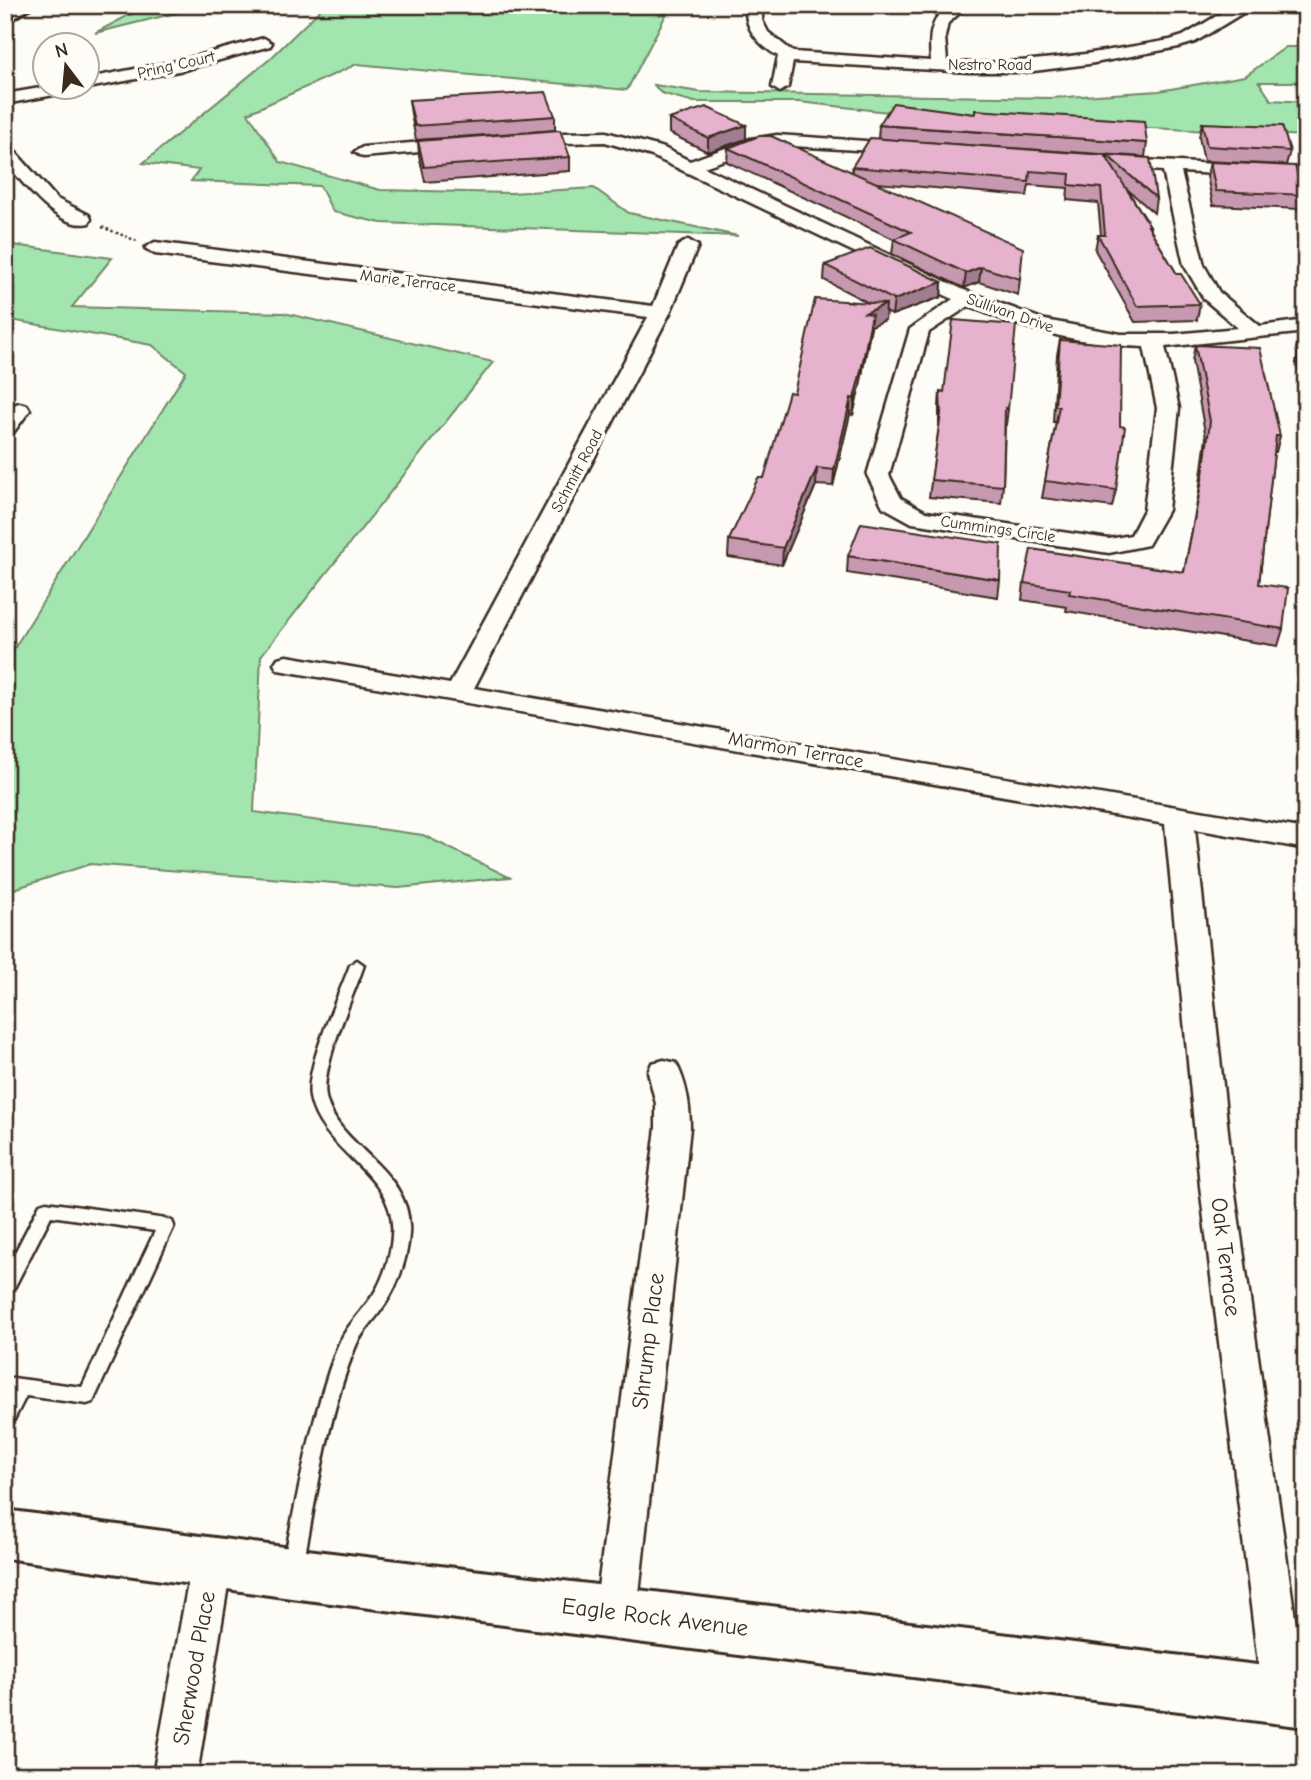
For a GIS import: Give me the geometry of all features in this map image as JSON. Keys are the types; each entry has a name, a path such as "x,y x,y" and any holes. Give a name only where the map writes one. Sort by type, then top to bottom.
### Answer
{"main road":[{"name":"Eagle Rock Avenue","path":"5,1534 291,1573 1295,1697"}],"street":[{"path":"5,19 28,5"},
{"path":"755,5 752,10 755,24 763,37 786,55 780,87"},
{"path":"939,65 937,29 943,16 962,5"},
{"name":"Nestro Road","path":"786,55 1005,68 1048,65 1173,44 1189,39 1246,5"},
{"path":"1255,5 1306,9"},
{"name":"Pring Court","path":"102,80 184,65 264,43"},
{"path":"5,99 32,94"},
{"path":"510,140 606,138 631,143 688,167 756,143 777,140 927,150"},
{"path":"363,152 483,142"},
{"path":"5,151 51,203 82,219"},
{"path":"1091,162 1306,174"},
{"path":"1171,166 1194,265 1211,295 1255,332"},
{"name":"Sullivan Drive","path":"688,167 967,299 1025,322 1097,338 1153,340 1306,326"},
{"name":"Schmitt Road","path":"459,691 660,313 688,246"},
{"name":"Marie Terrace","path":"155,248 660,313"},
{"name":"Cummings Circle","path":"967,299 920,330 878,475 891,502 920,518 1110,546 1140,540 1156,510 1168,408 1153,340"},
{"path":"5,428 19,410"},
{"name":"Marmon Terrace","path":"287,664 459,691 1306,839"},
{"name":"Oak Terrace","path":"1179,817 1217,1186 1295,1697"},
{"name":"Shrump Place","path":"616,1612 673,1128 673,1104 664,1072"},
{"name":"Sherwood Place","path":"175,1775 212,1561"}],"lane":[{"path":"291,1573 311,1475 347,1344 382,1297 396,1261 401,1224 393,1192 328,1117 318,1096 321,1069 357,965"},
{"path":"5,1289 46,1209 166,1226 87,1396 13,1387 5,1420"}],"path":[{"path":"82,219 155,248"}],"green space":[{"path":"148,5 208,5 99,32 97,32"},
{"path":"325,5 671,5 627,90 357,64 248,113 280,162 380,190 511,193 594,188 629,213 738,236 381,223 333,212 320,186 191,181 199,170 143,163 270,59"},
{"path":"1286,47 1306,47 1306,82 1259,82 1271,100 1306,102 1306,136 924,116 799,102 694,102 661,93 654,85 700,92 1051,98 1159,91 1245,76"},
{"path":"5,244 112,258 72,307 284,313 493,362 261,656 254,812 423,835 509,877 398,888 90,864 5,892 5,663 186,372 152,345 5,319"}],"building":[{"path":"546,92 555,116 415,126 409,100"},
{"path":"893,103 975,114 975,110 1144,121 1147,143 879,125"},
{"path":"706,107 746,125 708,138 669,119"},
{"path":"1202,123 1282,126 1290,151 1207,146"},
{"path":"560,130 570,157 424,167 418,141"},
{"path":"759,136 771,136 1023,248 1020,279 981,267 966,273 894,239 911,232 728,148"},
{"path":"870,138 1105,155 1177,274 1181,274 1200,304 1137,306 1098,235 1105,235 1101,188 1069,185 1070,174 1030,171 1029,182 852,167"},
{"path":"1107,155 1150,158 1156,198"},
{"path":"1210,162 1295,166 1304,195 1216,191"},
{"path":"870,248 942,282 894,300 825,265"},
{"path":"815,299 886,304 865,313 872,314 861,371 854,399 851,398 834,470 817,468 783,548 729,540 758,478 764,478 789,392 794,393"},
{"path":"953,320 1016,325 1008,409 1005,408 1003,486 931,480 941,414 940,391 944,392"},
{"path":"1300,334 1306,334 1306,363 1300,347 1304,347"},
{"path":"1060,340 1121,345 1120,426 1125,427 1116,490 1045,481 1059,406 1055,406"},
{"path":"1195,345 1260,348 1280,436 1276,436 1259,584 1288,588 1283,629 1069,594 1070,590 1024,583 1031,549 1184,572 1203,475 1210,421"},
{"path":"861,523 1001,544 1000,580 848,556"}]}
